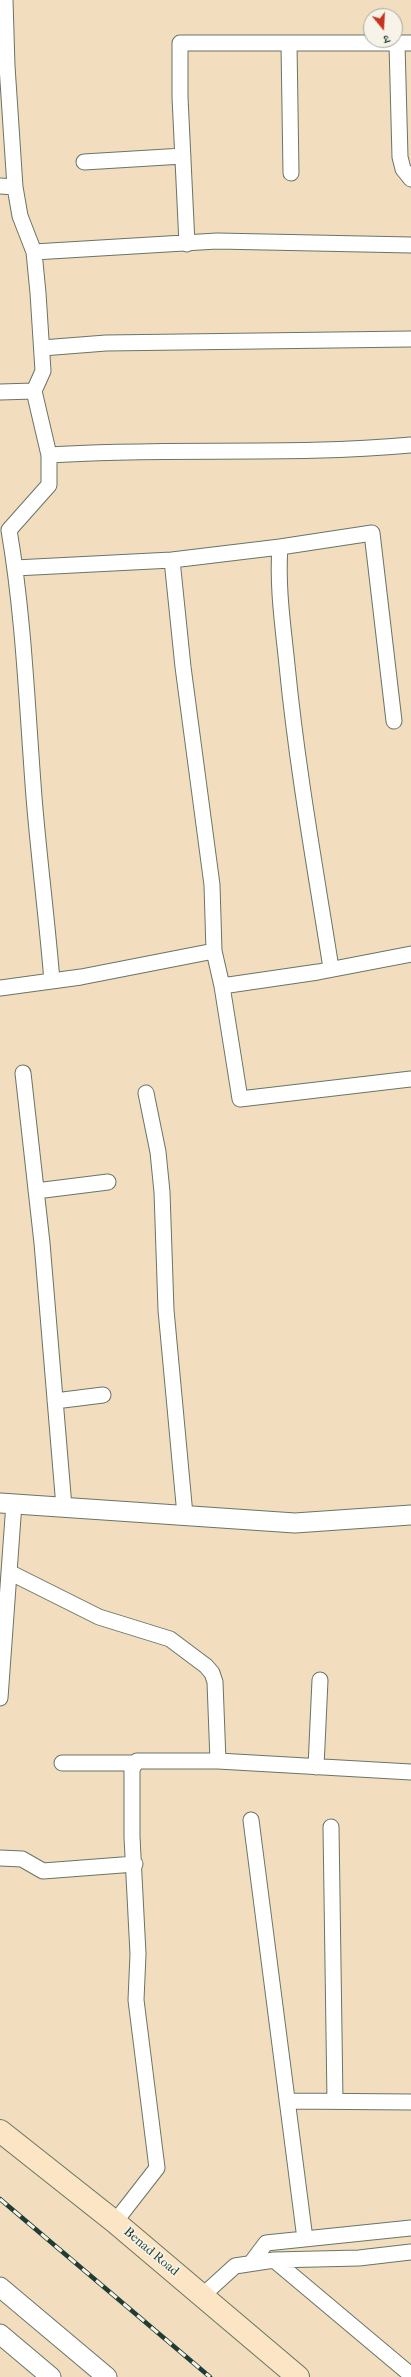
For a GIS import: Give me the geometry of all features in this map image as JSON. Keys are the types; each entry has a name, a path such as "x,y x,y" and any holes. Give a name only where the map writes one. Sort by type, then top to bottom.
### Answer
{"main road":[{"name":"Benad Road","path":"0,2131 115,2222 298,2377"}],"street":[{"path":"4,0 3,66 7,186 34,252 43,371 34,391 49,455 49,485 8,530 15,568 26,668 34,799 52,981"},
{"path":"187,244 180,43 404,43 400,157 403,169 411,179"},
{"path":"289,44 291,173"},
{"path":"84,162 183,156"},
{"path":"34,252 126,245 187,244 217,241 411,245"},
{"path":"42,348 106,343 411,339"},
{"path":"0,392 34,391"},
{"path":"49,455 112,450 367,449 411,445"},
{"path":"15,568 172,560 280,547 372,533 394,721"},
{"path":"280,547 278,572 291,704 331,968"},
{"path":"172,560 183,667 212,885 214,952 222,986 240,1099 411,1079"},
{"path":"0,988 81,977 214,952"},
{"path":"222,986 411,954"},
{"path":"23,1073 56,1401 64,1507"},
{"path":"146,1093 158,1152 161,1184 166,1310 185,1515"},
{"path":"36,1191 108,1182"},
{"path":"56,1401 104,1395"},
{"path":"0,1698 9,1572 7,1503 295,1523 411,1515"},
{"path":"9,1572 99,1617 170,1639 206,1666 212,1673 215,1682 218,1761"},
{"path":"316,1767 320,1680"},
{"path":"115,2222 157,2168 136,2000 138,1954 135,1864 132,1837 132,1768 137,1760 218,1761 411,1772"},
{"path":"62,1763 136,1763"},
{"path":"250,1820 305,2239"},
{"path":"331,1827 335,2102"},
{"path":"0,1858 22,1859 43,1872 135,1864"},
{"path":"287,2101 411,2102"},
{"path":"251,2263 266,2243 411,2228"},
{"path":"202,2296 235,2266 274,2260 359,2258 411,2252"},
{"path":"274,2260 411,2375"},
{"path":"0,2287 107,2377"},
{"path":"0,2334 51,2377"}],"railway":[{"path":"0,2199 210,2377"}]}
